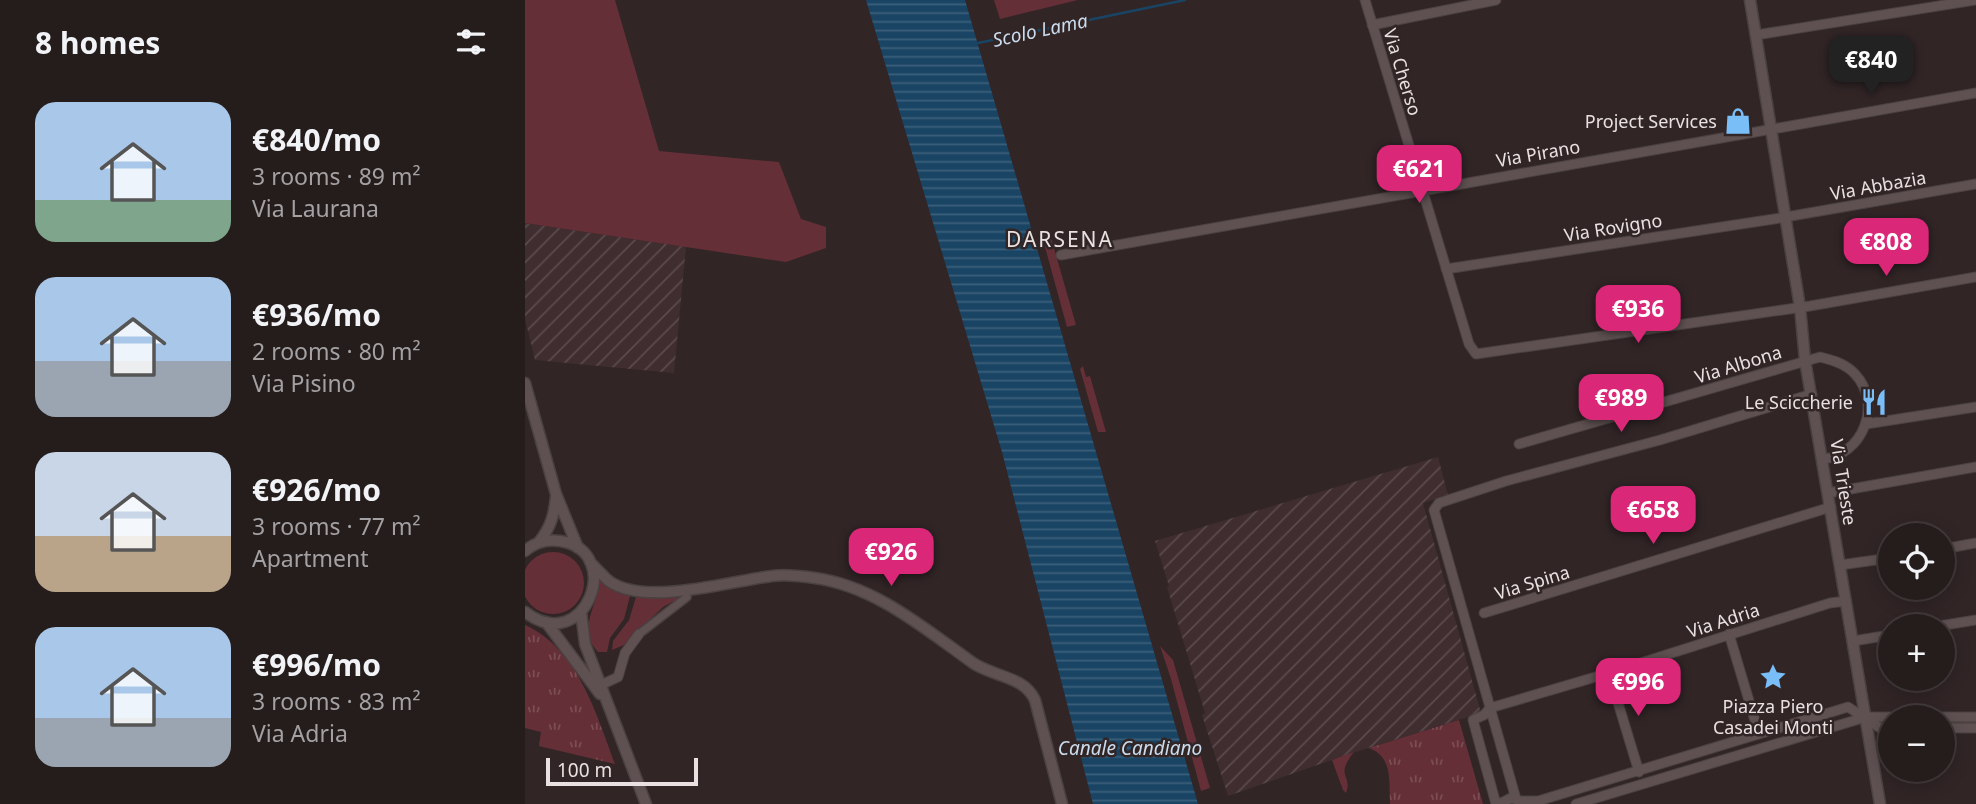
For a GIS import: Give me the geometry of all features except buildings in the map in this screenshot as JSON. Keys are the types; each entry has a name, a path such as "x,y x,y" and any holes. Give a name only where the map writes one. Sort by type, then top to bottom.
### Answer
{"street":[{"name":"Via Cherso","path":"1365,0 1469,344 1476,354 1801,307"},
{"path":"1372,25 1496,0"},
{"name":"Via Trieste","path":"1750,0 1801,307 1805,360 1880,804"},
{"path":"1756,34 1976,0"},
{"name":"Via Pirano","path":"1061,255 1976,93"},
{"name":"Via Abbazia","path":"1785,217 1976,184"},
{"name":"Via Rovigno","path":"1446,269 1785,217"},
{"path":"1801,307 1976,277"},
{"path":"1805,360 1820,357 1848,368 1856,375 1865,393 1868,411 1866,424 1855,444 1837,457 1823,459"},
{"name":"Via Albona","path":"1519,444 1805,360"},
{"path":"525,383 556,494 578,548 610,581 635,591 674,592 775,575 816,578 870,594 982,669 1014,680 1031,691 1062,804"},
{"path":"1521,801 1490,708 1434,510 1439,503 1506,481 1812,394"},
{"path":"1866,424 1976,407"},
{"path":"1828,493 1976,467"},
{"path":"540,542 554,516 556,494"},
{"name":"Via Spina","path":"1484,613 1831,507"},
{"path":"525,551 540,542 553,540 566,541 578,548"},
{"path":"1955,547 1976,543"},
{"path":"1840,565 1878,560"},
{"path":"546,622 570,619 581,612 589,602 594,589 590,562"},
{"path":"596,683 618,677 625,653 639,634 704,587"},
{"name":"Via Adria","path":"1490,708 1830,603 1846,601"},
{"path":"525,611 546,622 596,683 610,708 646,804"},
{"path":"581,612 596,683"},
{"path":"1955,623 1976,620"},
{"path":"1729,634 1759,734"},
{"path":"1853,641 1878,637"},
{"path":"1609,673 1639,772"},
{"path":"1490,708 1484,715 1473,720 1498,804 1505,800 1538,801 1848,707 1878,726"},
{"path":"1576,804 1866,717 1976,717"},
{"path":"1955,728 1976,729"}],"shaded area":[{"path":"525,223 686,247 674,373 535,360 525,319"},
{"path":"1438,457 1448,495 1423,503 1481,713 1349,754 1228,796 1202,715 1205,713 1155,541"}],"green space":[{"path":"525,0 615,0 659,151 779,162 801,219 826,227 826,248 786,262 525,223"},
{"path":"994,0 1078,0 1000,19"},
{"path":"1040,229 1050,234 1076,325 1067,327"},
{"path":"1083,366 1086,377 1090,376 1106,432 1098,432 1080,369"},
{"path":"547,552 559,552 570,557 579,566 584,577 584,589 579,600 570,609 559,614 541,612 525,597 525,569 536,557"},
{"path":"600,580 630,596 624,619 610,638 607,652 598,652 592,643 588,626"},
{"path":"683,596 663,607 624,645 612,650 613,641 629,620 636,597"},
{"path":"525,625 543,636 572,666 592,704 615,764 539,746 541,732 525,728"},
{"path":"1160,646 1173,660 1210,788 1201,791 1171,679"},
{"path":"1459,720 1483,804 1390,804 1386,764 1377,752 1369,748"},
{"path":"1354,752 1345,766 1348,787 1346,793 1332,760"}],"water":[{"name":"Canale Candiano","path":"866,0 965,0 1198,804 1093,804 1002,452"}],"waterway":[{"name":"Scolo Lama","path":"978,43 1185,0"}],"place":[{"name":"Project Services","path":"1738,121"},
{"name":"Le Sciccherie","path":"1874,402"},
{"name":"Piazza Piero Casadei Monti","path":"1773,677"}],"district":[{"name":"DARSENA","path":"1060,239"}]}
